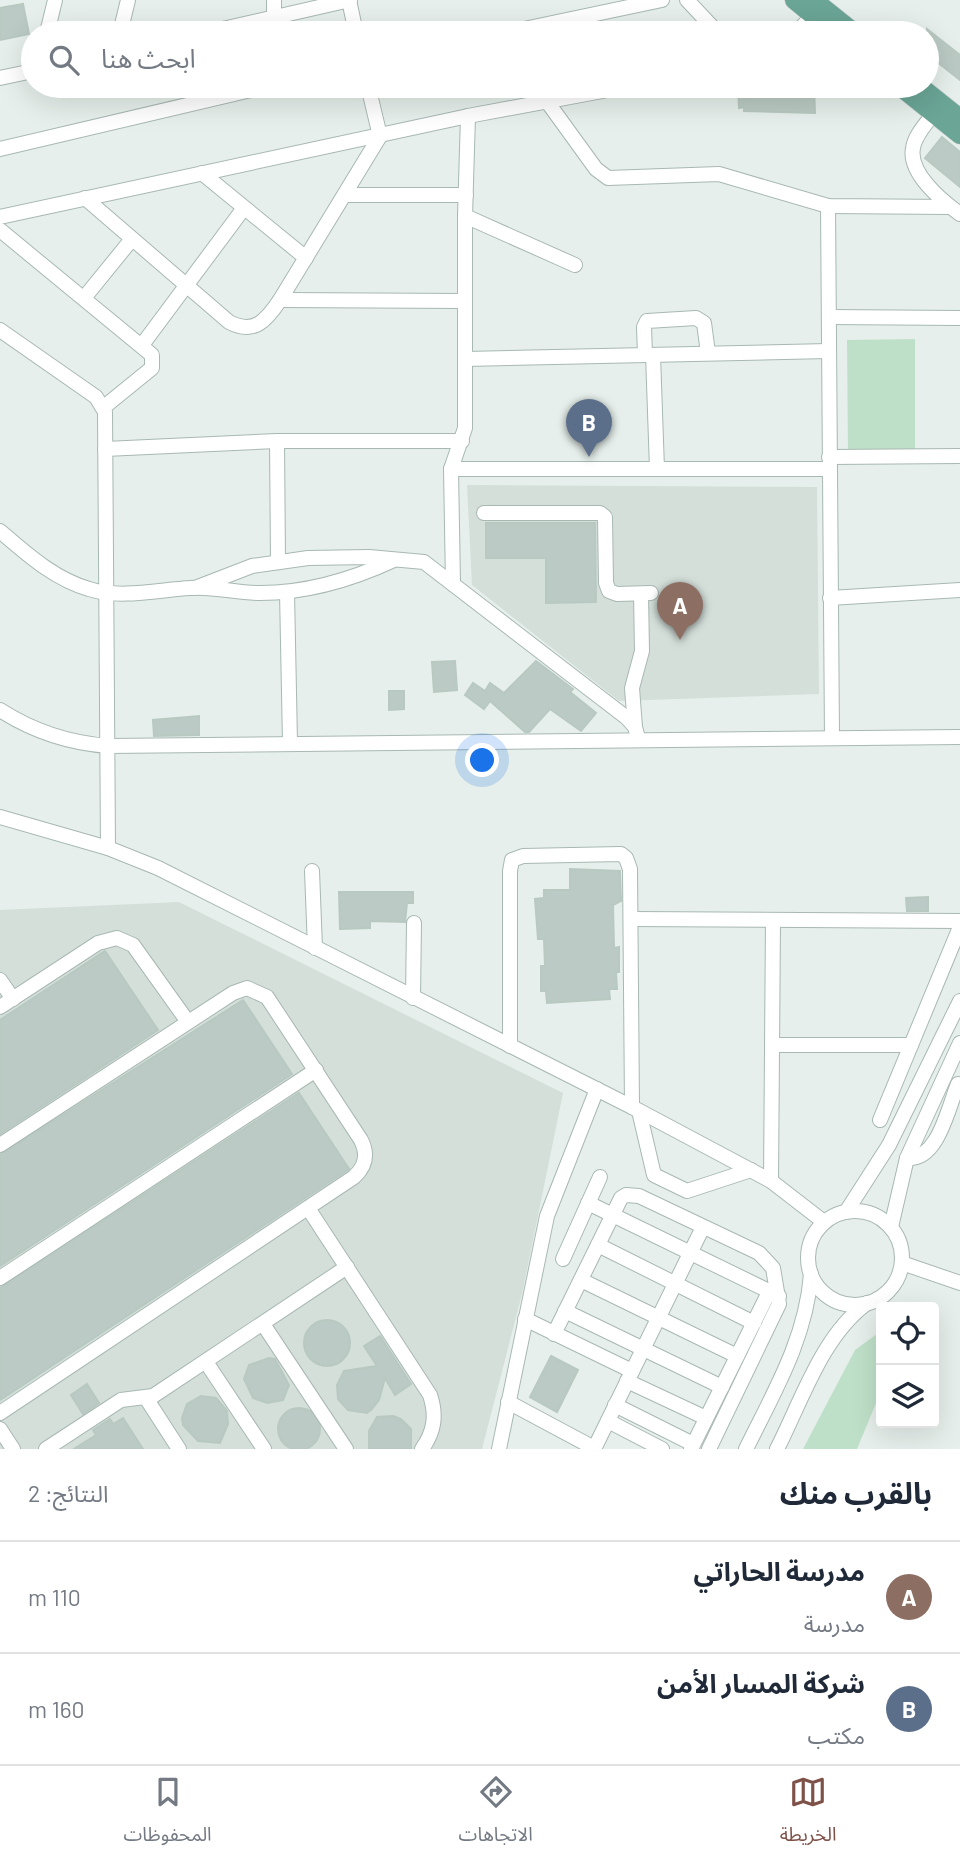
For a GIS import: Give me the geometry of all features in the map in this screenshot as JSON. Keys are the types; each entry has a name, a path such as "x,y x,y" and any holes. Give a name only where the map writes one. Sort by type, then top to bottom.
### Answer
{"main road":[{"path":"794,0 835,21"},
{"path":"914,98 960,135"},
{"path":"935,98 960,118"}],"street":[{"path":"50,21 55,0"},
{"path":"123,21 128,0"},
{"path":"274,0 274,17"},
{"path":"257,21 350,0 354,21"},
{"path":"562,21 662,0"},
{"path":"687,0 707,21"},
{"path":"0,78 21,74"},
{"path":"0,149 217,98"},
{"path":"85,198 239,328 251,328 263,323 280,300 380,136 371,98"},
{"path":"0,217 558,98"},
{"path":"546,100 596,169 608,178 719,174 828,206 955,210"},
{"path":"933,114 916,138 912,157 920,175 955,210"},
{"path":"453,584 451,469 466,428 464,301 468,116"},
{"path":"202,173 306,258"},
{"path":"346,195 466,195"},
{"path":"828,206 832,738"},
{"path":"142,345 244,208"},
{"path":"465,216 575,265"},
{"path":"0,230 152,355 152,368 103,407"},
{"path":"84,298 132,239"},
{"path":"280,300 464,301"},
{"path":"829,317 960,318"},
{"path":"657,469 649,355 644,327 647,321 696,318 704,324 708,353"},
{"path":"0,330 96,397 103,407 108,594 108,848"},
{"path":"465,359 829,351"},
{"path":"105,449 277,441 462,441"},
{"path":"277,441 278,561"},
{"path":"451,469 657,469 960,456"},
{"path":"484,513 600,513 605,517 606,587 612,594 646,593 642,651 632,688 637,732"},
{"path":"0,531 53,573 79,586 108,594 195,587 258,593 287,592 344,581 398,558"},
{"path":"195,587 253,566 278,561 339,556 398,558 429,564 637,732"},
{"path":"830,598 960,590"},
{"path":"287,592 290,743"},
{"path":"0,710 52,737 108,746 637,732 832,738 960,737"},
{"path":"0,817 108,848 158,868 597,1089 751,1170 771,1181 824,1222"},
{"path":"510,1046 512,860 523,856 621,854 629,863 636,1109 654,1175 687,1191 751,1170"},
{"path":"312,871 315,948"},
{"path":"631,919 960,921"},
{"path":"771,1181 773,920"},
{"path":"413,998 414,923"},
{"path":"880,1120 960,927"},
{"path":"0,1007 98,943 117,938 133,945 188,1022"},
{"path":"0,980 13,999"},
{"path":"0,1145 240,989 255,989 267,997 316,1070 361,1140 366,1157 354,1177 0,1413"},
{"path":"846,1212 889,1145 960,1001"},
{"path":"772,1045 911,1045"},
{"path":"891,1227 897,1190 907,1158 958,1051"},
{"path":"0,1278 316,1070"},
{"path":"907,1158 920,1157 930,1149 958,1084"},
{"path":"499,1449 553,1195 597,1089"},
{"path":"564,1259 600,1177"},
{"path":"554,1334 621,1199 633,1194 765,1257 774,1268 776,1314 709,1449"},
{"path":"588,1203 774,1293"},
{"path":"308,1208 430,1395 434,1406 433,1429 422,1449"},
{"path":"746,1449 796,1349 809,1302 811,1274 808,1252 811,1241 824,1222 846,1212 866,1212 891,1227 900,1244 902,1263 890,1288 848,1319 835,1337 777,1449"},
{"path":"508,1406 597,1448 615,1405 703,1227"},
{"path":"598,1245 754,1323"},
{"path":"902,1263 960,1283"},
{"path":"46,1449 121,1400 134,1396 146,1398 206,1362 347,1267"},
{"path":"811,1274 828,1296 840,1302 867,1303"},
{"path":"581,1280 737,1356"},
{"path":"615,1405 692,1447 754,1323 774,1293"},
{"path":"565,1311 722,1387"},
{"path":"263,1324 346,1449"},
{"path":"524,1324 554,1334 629,1377"},
{"path":"524,1324 706,1418"},
{"path":"206,1362 264,1449"},
{"path":"146,1398 179,1449"},
{"path":"508,1406 579,1449"},
{"path":"608,1421 663,1449"},
{"path":"0,1429 13,1449"}],"shaded area":[{"path":"467,485 817,487 819,694 619,701 472,585"},
{"path":"179,902 563,1093 522,1294 482,1449 0,1449 0,910"}],"green space":[{"path":"915,339 915,451 848,452 847,340"},
{"path":"876,1335 876,1403 857,1449 803,1449 855,1350"}],"building":[{"path":"23,4 26,21 21,21 21,36 0,40 0,8"},
{"path":"939,38 960,55 960,80 939,63"},
{"path":"739,98 814,98 815,113 744,111 744,107 739,108"},
{"path":"942,137 960,152 960,187 925,158"},
{"path":"486,523 595,523 596,602 546,603 546,558 486,558"},
{"path":"455,661 457,690 434,692 432,662"},
{"path":"536,661 573,689 570,692 596,713 581,731 550,709 529,732 525,732 490,701 484,709 465,695 473,683 485,691 490,683 504,693"},
{"path":"389,691 404,691 404,709 389,710"},
{"path":"199,716 199,735 154,736 153,720"},
{"path":"570,869 620,871 621,901 613,905 614,948 619,947 619,972 616,972 617,989 609,989 610,999 547,1003 546,991 541,991 541,966 545,966 544,939 538,939 535,899 544,898 544,890 570,890"},
{"path":"339,892 413,892 413,903 407,903 405,922 370,921 370,928 340,929"},
{"path":"928,897 928,911 907,911 906,898"},
{"path":"105,951 158,1030 0,1134 0,1020"},
{"path":"243,1000 292,1074 0,1266 0,1155"},
{"path":"299,1093 349,1169 0,1400 0,1288"},
{"path":"327,1320 343,1327 350,1343 343,1359 327,1366 311,1359 304,1343 311,1327"},
{"path":"380,1336 411,1384 395,1395 385,1378 379,1400 372,1409 367,1413 348,1410 338,1399 337,1385 344,1371 377,1366 364,1346"},
{"path":"551,1356 578,1370 557,1412 530,1397"},
{"path":"269,1358 275,1359 289,1385 283,1400 267,1403 253,1398 244,1379 249,1365"},
{"path":"87,1384 99,1403 83,1414 71,1395"},
{"path":"201,1396 216,1398 227,1411 228,1424 220,1443 198,1441 183,1425 182,1418 187,1404"},
{"path":"291,1409 307,1409 319,1421 319,1437 307,1449 291,1449 279,1437 279,1421"},
{"path":"393,1416 401,1419 411,1429 411,1449 369,1449 369,1431 377,1417"},
{"path":"123,1418 143,1449 74,1449 96,1435 93,1430 110,1419 113,1424"}],"place":[{"name":"شركة المسار الأمن","path":"589,457"},
{"name":"مدرسة الحاراتي","path":"680,640"}]}
